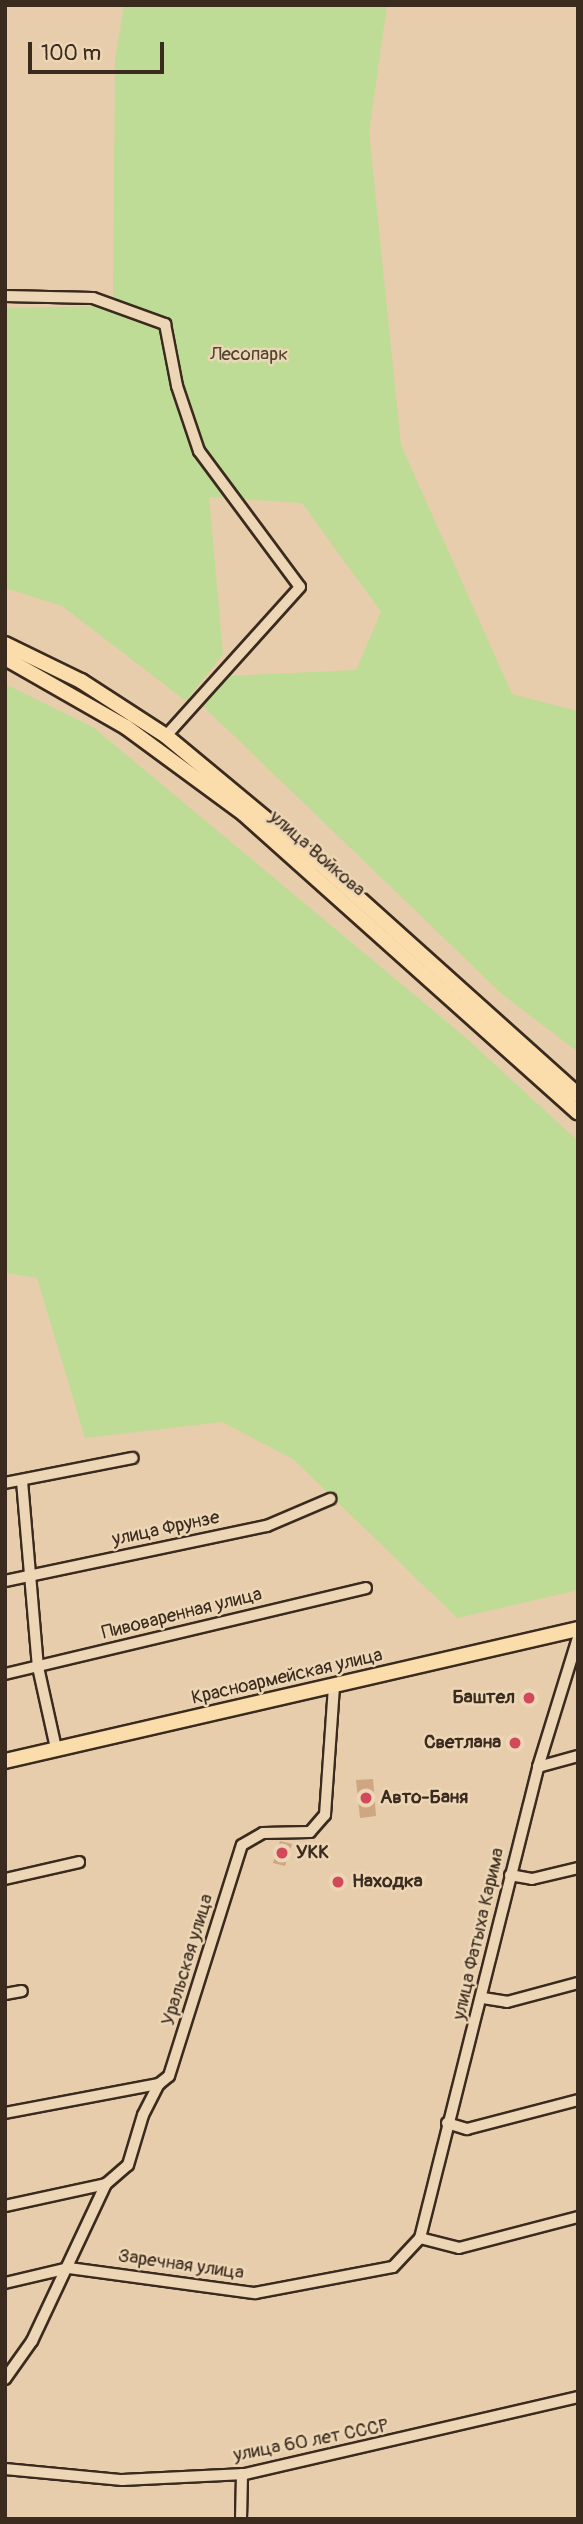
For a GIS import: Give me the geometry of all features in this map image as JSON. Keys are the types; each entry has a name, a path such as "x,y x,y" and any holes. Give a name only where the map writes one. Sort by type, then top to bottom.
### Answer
{"main road":[{"name":"улица Войкова","path":"5,643 81,681 166,736 325,868 575,1087"},
{"name":"улица Войкова","path":"5,658 126,727 244,814 578,1113"},
{"name":"Красноармейская улица","path":"5,1761 578,1629"}],"street":[{"path":"5,296 93,298 165,324 177,386 199,451 300,587 166,736"},
{"path":"5,1483 133,1458"},
{"path":"22,1481 38,1667 56,1748"},
{"name":"улица Фрунзе","path":"5,1581 267,1526 330,1499"},
{"name":"Пивоваренная улица","path":"5,1674 366,1588"},
{"name":"улица Фатыха Карима","path":"420,2238 447,2123 483,1998 510,1875 538,1767 578,1638"},
{"name":"Уральская улица","path":"106,2184 128,2165 159,2084 170,2076 242,1845 263,1833 310,1832 325,1815 334,1687"},
{"path":"538,1767 578,1756"},
{"path":"5,1879 79,1862"},
{"path":"510,1875 532,1879 578,1868"},
{"path":"483,1998 507,2002 578,1983"},
{"path":"5,1994 22,1991"},
{"path":"5,2113 159,2084"},
{"path":"447,2123 467,2129 578,2100"},
{"path":"5,2206 106,2184"},
{"path":"5,2379 69,2268 106,2184"},
{"path":"420,2238 459,2248 578,2217"},
{"name":"Заречная улица","path":"5,2283 69,2268 255,2292 393,2267 420,2238"},
{"name":"улица 60 лет СССР","path":"5,2469 122,2480 243,2474 578,2397"},
{"path":"241,2519 243,2474"}],"green space":[{"name":"Лесопарк","path":"124,5 387,5 369,132 401,445 512,694 578,711 578,1052 503,995 203,706 229,676 356,670 381,612 302,503 209,497 223,654 186,701 62,606 5,588 5,308 113,306 115,60"},
{"path":"5,684 93,727 465,1037 578,1141 578,1590 457,1618 293,1459 222,1422 85,1438 37,1278 5,1273"}],"building":[{"name":"Авто-Баня","path":"373,1779 376,1816 360,1818 356,1780"},
{"name":"УКК","path":"280,1841 292,1844 285,1866 273,1863"}],"place":[{"name":"Баштел","path":"529,1698"},
{"name":"Светлана","path":"515,1743"},
{"name":"Авто-Баня","path":"366,1798"},
{"name":"УКК","path":"282,1853"},
{"name":"Находка","path":"338,1882"}]}
